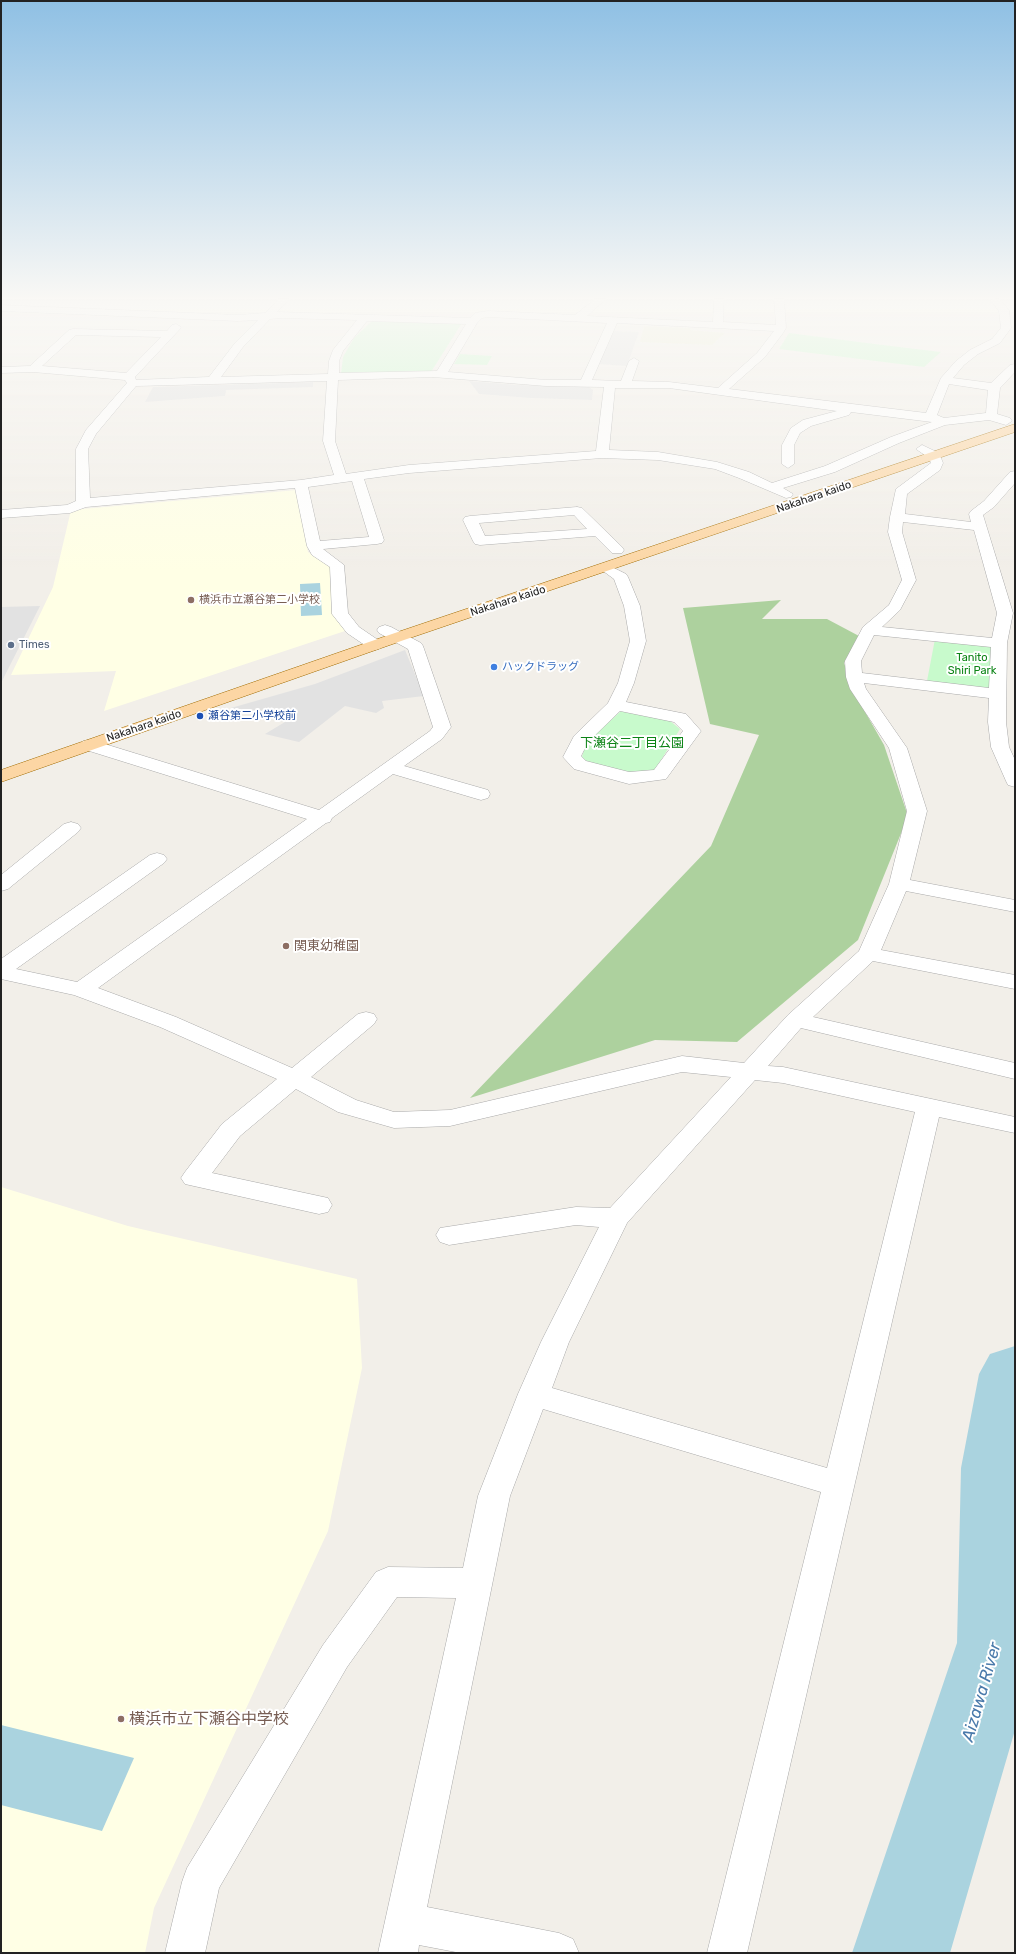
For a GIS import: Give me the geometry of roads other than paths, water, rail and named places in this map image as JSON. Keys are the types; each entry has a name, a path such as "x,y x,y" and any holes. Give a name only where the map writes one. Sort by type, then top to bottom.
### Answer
{"main road":[{"name":"Nakahara kaido","path":"1,776 386,637 617,550 786,494 928,453 1011,427"},
{"name":"Nakahara kaido","path":"121,719 362,637 386,637 606,568 928,453"}],"street":[{"path":"83,503 82,449 90,433 123,390"},
{"path":"331,390 329,441 341,478"},
{"path":"602,454 609,390"},
{"path":"708,390 852,409 930,417 944,422"},
{"path":"930,417 941,390"},
{"path":"990,416 992,413 994,390"},
{"path":"788,464 788,445 795,431 807,423 852,409"},
{"path":"771,487 830,469 895,440 944,422 990,416 1011,427"},
{"path":"559,1953 401,1937 494,1496 533,1394 555,1342 616,1218 796,1020 868,954 899,884 917,811 898,748 858,689 854,677 853,661 869,630 895,607 909,580 895,532 897,517 901,492 935,467 937,463 928,453"},
{"path":"1,514 70,509 83,503 301,484 408,469 602,454 629,454 691,461 717,466 744,475 786,494"},
{"path":"1015,475 989,504 976,514 1005,613 999,643 999,694 997,722 1000,747 1015,781"},
{"path":"314,546 377,540 357,476"},
{"path":"301,484 314,546 317,552 337,565 340,614 346,624 362,637"},
{"path":"597,532 480,540 470,520 577,511 617,550"},
{"path":"897,517 980,528"},
{"path":"606,568 621,577 632,606 638,641 626,683 616,705 580,740 572,757 580,765 629,778 660,775 692,731 680,718 616,705"},
{"path":"869,630 999,643"},
{"path":"81,990 323,818 436,735 442,727 416,646 386,637"},
{"path":"854,677 999,694"},
{"path":"89,744 323,818"},
{"path":"391,768 480,794"},
{"path":"1,885 71,828"},
{"path":"1,971 158,859"},
{"path":"899,884 1015,906"},
{"path":"868,954 1015,982"},
{"path":"1,971 81,990 168,1022 295,1078 347,1106 394,1120 450,1118 682,1064 783,1075 1015,1125"},
{"path":"319,1205 194,1178 231,1130 366,1019"},
{"path":"796,1020 1015,1071"},
{"path":"727,1953 929,1106"},
{"path":"449,1235 576,1216 616,1218"},
{"path":"533,1394 838,1484"},
{"path":"185,1953 202,1882 336,1656 388,1582 475,1583"}],"water":[{"path":"320,583 322,615 301,616 300,584"},
{"path":"1,1725 134,1758 102,1831 1,1805"}],"waterway":[{"name":"Aizawa River","path":"901,1953 999,1643 999,1468 1015,1374"}],"place":[{"name":"横浜市立瀬谷第二小学校","path":"191,600"},
{"name":"Times","path":"11,645"},
{"name":"ハックドラッグ","path":"494,667"},
{"name":"瀬谷第二小学校前","path":"200,716"},
{"name":"関東幼稚園","path":"286,946"},
{"name":"横浜市立下瀬谷中学校","path":"121,1719"}],"park label":[{"name":"Tanito Shiri Park","path":"972,664"},
{"name":"下瀬谷二丁目公園","path":"632,743"}]}
